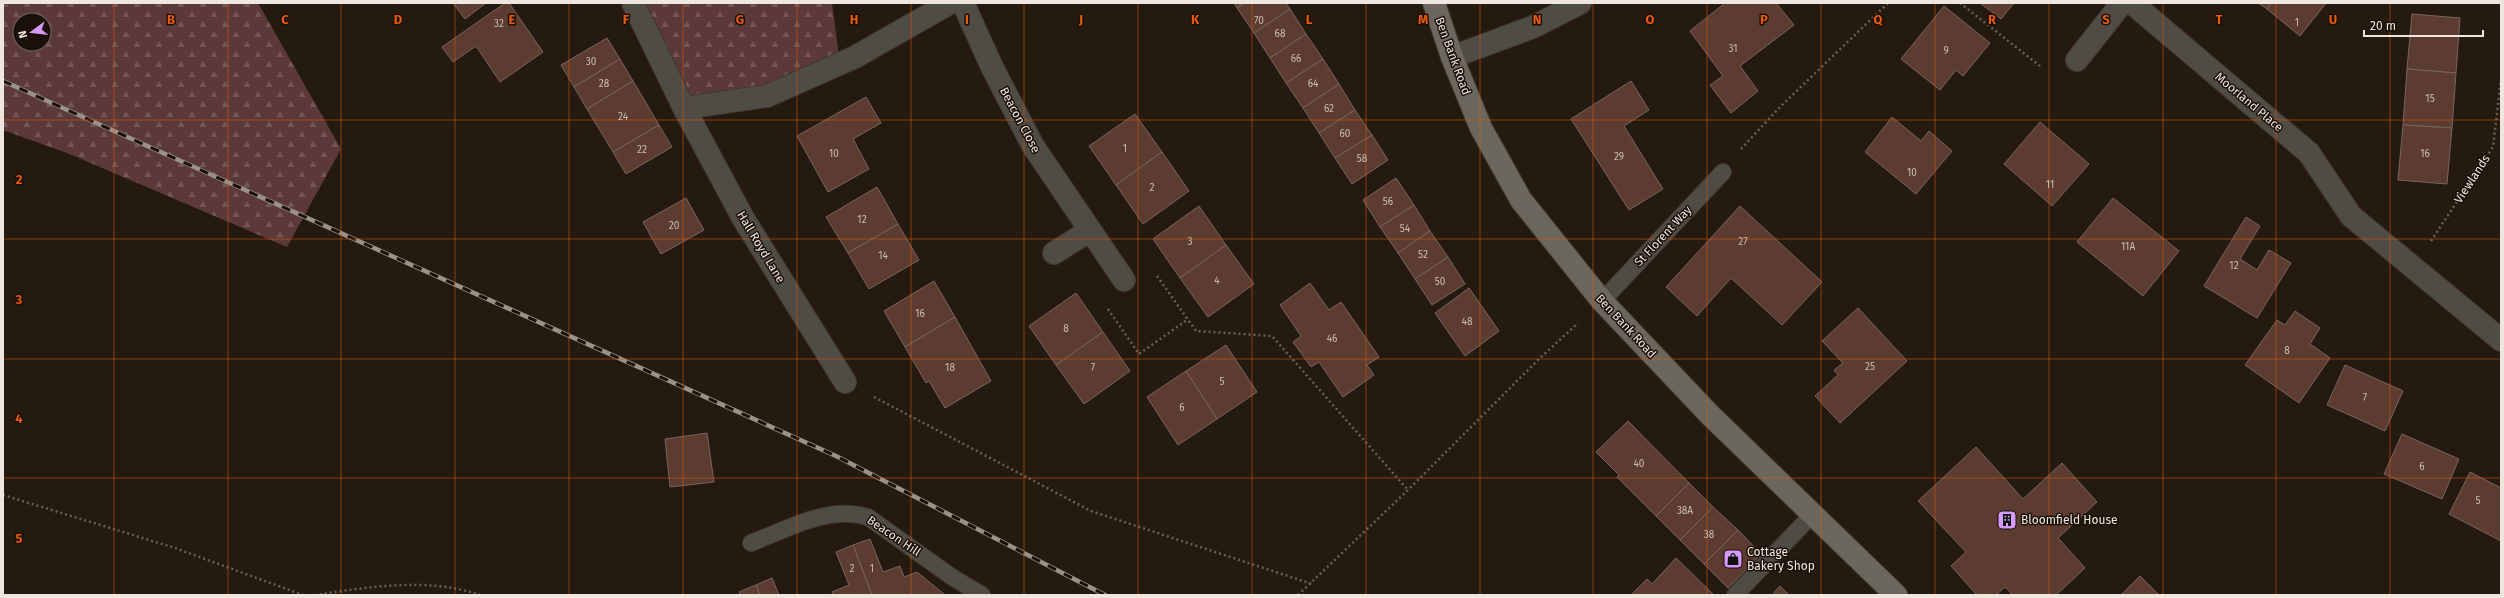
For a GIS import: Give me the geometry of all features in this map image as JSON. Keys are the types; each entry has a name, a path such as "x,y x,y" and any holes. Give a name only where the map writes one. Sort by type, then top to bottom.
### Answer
{"main road":[{"name":"Ben Bank Road","path":"1434,3 1452,57 1481,128 1521,200 1602,301 1708,414 1896,595"}],"street":[{"name":"Hall Royd Lane","path":"633,3 684,108 743,218 845,382"},
{"path":"684,108 767,96 855,57 950,3"},
{"name":"Beacon Close","path":"962,3 992,67 1033,146 1089,231 1124,280"},
{"path":"1452,57 1533,27 1580,3"},
{"path":"2077,60 2122,3"},
{"name":"Moorland Place","path":"2132,3 2309,153 2351,216 2413,268"},
{"path":"1054,253 1089,231"},
{"path":"2413,268 2501,340"}],"lane":[{"name":"St Florent Way","path":"1602,301 1724,172"},
{"name":"Beacon Hill","path":"751,543 820,516 853,513 868,517 952,577 982,595"},
{"path":"1735,595 1812,515"}],"path":[{"path":"1724,172 1780,107 1888,3"},
{"path":"1960,3 2040,66"},
{"name":"Viewlands","path":"2413,268 2493,147 2501,79"},
{"path":"1187,320 1139,354 1099,297 1147,263 1196,331 1272,336 1408,490"},
{"path":"1298,595 1312,584 1408,490 1539,359 1602,301"},
{"path":"845,382 1091,511 1312,584"},
{"path":"3,495 176,548 303,595"},
{"path":"315,595 419,585 466,590 480,595"}],"green space":[{"path":"3,3 258,3 341,149 287,247 67,153 3,130"},
{"path":"633,3 832,3 840,64 767,96 684,108"}],"building":[{"path":"453,3 486,3 465,19"},
{"path":"505,3 509,3 543,52 500,82 476,46 453,62 442,47"},
{"path":"1234,3 1244,3 1237,8"},
{"path":"1244,3 1286,3 1290,9 1254,33 1237,8"},
{"path":"1725,3 1776,3 1794,25 1740,66 1758,91 1731,113 1710,85 1723,76 1690,31"},
{"path":"1980,3 2014,3 2001,19"},
{"path":"2258,3 2271,3 2267,9"},
{"path":"2271,3 2326,3 2300,36 2267,9"},
{"path":"1944,6 1990,43 1963,76 1956,70 1940,90 1901,59"},
{"path":"1290,9 1306,34 1270,58 1254,33"},
{"path":"2412,14 2460,18 2456,73 2407,69"},
{"path":"1306,34 1323,59 1286,83 1270,58"},
{"path":"607,38 620,59 574,87 561,65"},
{"path":"620,59 633,81 587,109 574,87"},
{"path":"1323,59 1339,84 1303,108 1286,83"},
{"path":"2407,69 2456,73 2452,128 2403,125"},
{"path":"633,81 659,125 613,152 587,109"},
{"path":"1631,81 1649,110 1624,126 1663,189 1629,210 1571,119"},
{"path":"1339,84 1355,110 1319,133 1303,108"},
{"path":"866,97 881,123 853,139 869,169 828,192 797,136"},
{"path":"1355,110 1372,135 1335,158 1319,133"},
{"path":"1135,114 1162,152 1116,185 1089,146"},
{"path":"1892,117 1921,141 1929,131 1952,151 1916,194 1865,152"},
{"path":"2040,122 2089,164 2052,206 2004,164"},
{"path":"659,125 672,147 626,174 613,152"},
{"path":"2403,125 2452,128 2447,184 2398,180"},
{"path":"1372,135 1388,160 1352,184 1335,158"},
{"path":"1162,152 1189,191 1143,224 1116,185"},
{"path":"1396,178 1414,205 1380,227 1363,200"},
{"path":"877,187 898,224 848,253 826,217"},
{"path":"686,198 704,230 661,254 643,222"},
{"path":"2113,198 2179,251 2143,296 2077,242"},
{"path":"1414,205 1430,231 1398,253 1380,227"},
{"path":"1199,206 1226,245 1180,278 1153,239"},
{"path":"1740,206 1822,282 1782,325 1731,278 1697,316 1666,287"},
{"path":"2246,217 2260,226 2240,259 2257,270 2269,250 2291,263 2257,318 2204,286"},
{"path":"898,224 919,260 869,289 848,253"},
{"path":"1430,231 1448,257 1415,279 1398,253"},
{"path":"1226,245 1254,284 1208,317 1180,278"},
{"path":"1448,257 1465,284 1432,305 1415,279"},
{"path":"934,281 955,317 905,347 884,311"},
{"path":"1310,283 1329,310 1341,302 1379,357 1367,365 1374,375 1343,397 1319,362 1311,367 1293,342 1301,336 1280,305"},
{"path":"1469,288 1499,331 1465,356 1435,313"},
{"path":"1076,293 1103,332 1056,365 1029,326"},
{"path":"1858,308 1907,361 1840,423 1815,396 1838,375 1834,370 1843,363 1822,341"},
{"path":"2295,311 2320,328 2310,344 2330,358 2299,403 2245,365 2277,320 2285,325"},
{"path":"955,317 991,381 945,408 929,381 926,383 905,347"},
{"path":"1103,332 1130,371 1084,404 1056,365"},
{"path":"1226,345 1257,392 1217,419 1186,371"},
{"path":"2345,365 2403,391 2385,431 2327,405"},
{"path":"1186,371 1217,419 1178,445 1147,397"},
{"path":"1628,421 1689,483 1656,516 1617,477 1619,475 1596,452"},
{"path":"707,433 714,482 670,487 665,439"},
{"path":"2402,434 2459,459 2442,499 2384,474"},
{"name":"Bloomfield House","path":"1976,447 2023,499 2062,463 2097,502 2058,538 2085,568 2056,595 2013,595 2005,587 1996,595 1977,595 1951,566 1966,552 1918,501"},
{"path":"2470,472 2501,488 2501,541 2449,514"},
{"path":"1689,483 1713,507 1680,540 1656,516"},
{"path":"1713,507 1738,530 1704,564 1680,540"},
{"name":"Cottage Bakery Shop","path":"1738,530 1761,554 1728,588 1704,564"},
{"path":"870,539 883,572 900,566 904,577 917,572 945,595 872,595 853,545"},
{"path":"853,545 872,595 834,595 832,592 849,585 836,552"},
{"path":"1676,558 1714,595 1631,595 1647,579 1652,584"},
{"path":"2140,576 2159,595 2121,595"},
{"path":"772,578 779,595 760,595 756,585"},
{"path":"756,585 760,595 740,595 739,592"},
{"path":"1780,586 1789,595 1772,595"}],"railway":[{"path":"3,81 836,456 1105,595"}],"place":[{"name":"Bloomfield House","path":"2007,520"},
{"name":"Cottage Bakery Shop","path":"1733,559"}]}
